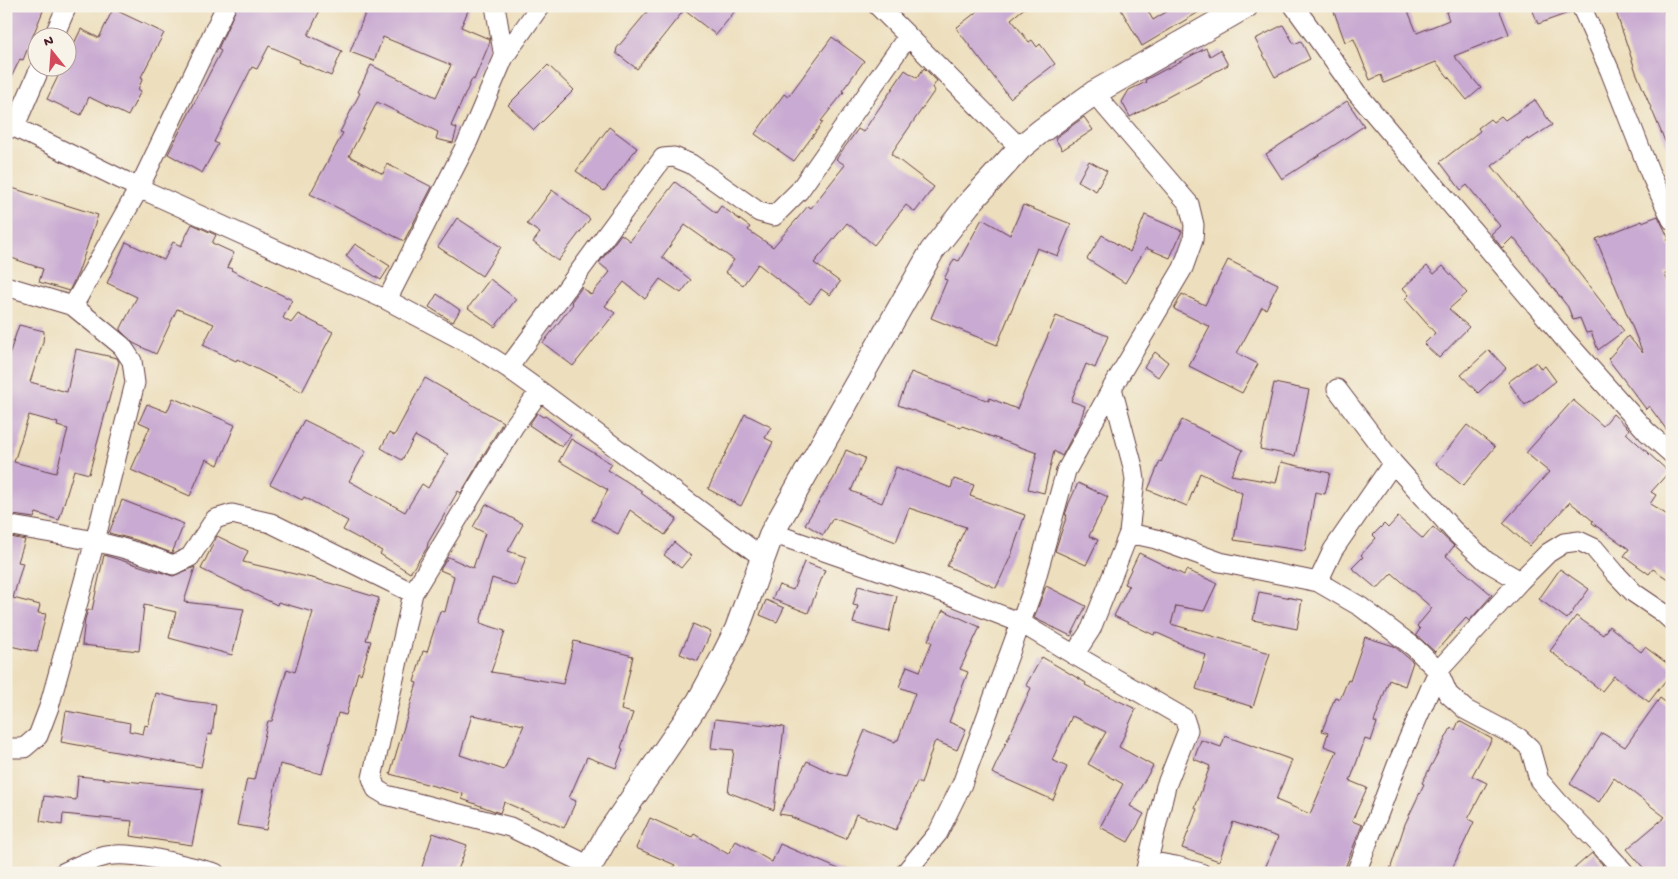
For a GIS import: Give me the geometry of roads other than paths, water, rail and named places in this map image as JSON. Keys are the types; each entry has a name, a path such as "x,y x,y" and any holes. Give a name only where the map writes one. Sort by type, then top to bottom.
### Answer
{"street":[{"path":"57,28 67,6"},
{"path":"73,306 139,188 226,6"},
{"path":"495,6 504,57"},
{"path":"387,300 468,141 504,57 540,6"},
{"path":"878,6 1020,148"},
{"path":"1294,6 1356,92 1560,334 1647,432 1672,454"},
{"path":"1581,6 1610,71 1650,173 1672,220"},
{"path":"540,391 514,426 413,593 372,778 376,789 386,795 510,827 588,869 608,834 699,701 737,629 772,533 932,250 968,204 1020,148 1041,130 1094,93 1244,7"},
{"path":"508,368 663,158 674,157 691,164 759,212 774,216 799,191 908,36"},
{"path":"35,78 10,125 139,188 387,300 472,345 540,391 762,557"},
{"path":"905,873 938,833 962,784 1033,589 1066,471 1112,388 1183,268 1193,240 1194,225 1189,204 1094,93"},
{"path":"6,286 73,306 122,346 132,361 135,383 95,541 49,708 38,736 24,748 6,748"},
{"path":"1074,655 1091,629 1129,533 1135,480 1112,388"},
{"path":"1337,389 1393,463 1460,537 1486,561 1520,581"},
{"path":"1318,582 1333,550 1393,463"},
{"path":"6,525 95,541 156,558 173,565 190,557 215,520 232,514 271,523 413,593"},
{"path":"772,533 945,593 1021,623 1184,718 1188,730 1166,786 1147,867 1176,866 1201,873"},
{"path":"1129,533 1156,539 1220,562 1318,582 1361,607 1415,648 1438,671 1448,694 1466,710 1519,738 1530,748 1539,780 1625,873"},
{"path":"1356,873 1397,766 1438,671 1548,552 1564,543 1579,541 1594,548 1634,593 1672,621"},
{"path":"63,873 82,864 108,856 139,856 215,873"}]}
